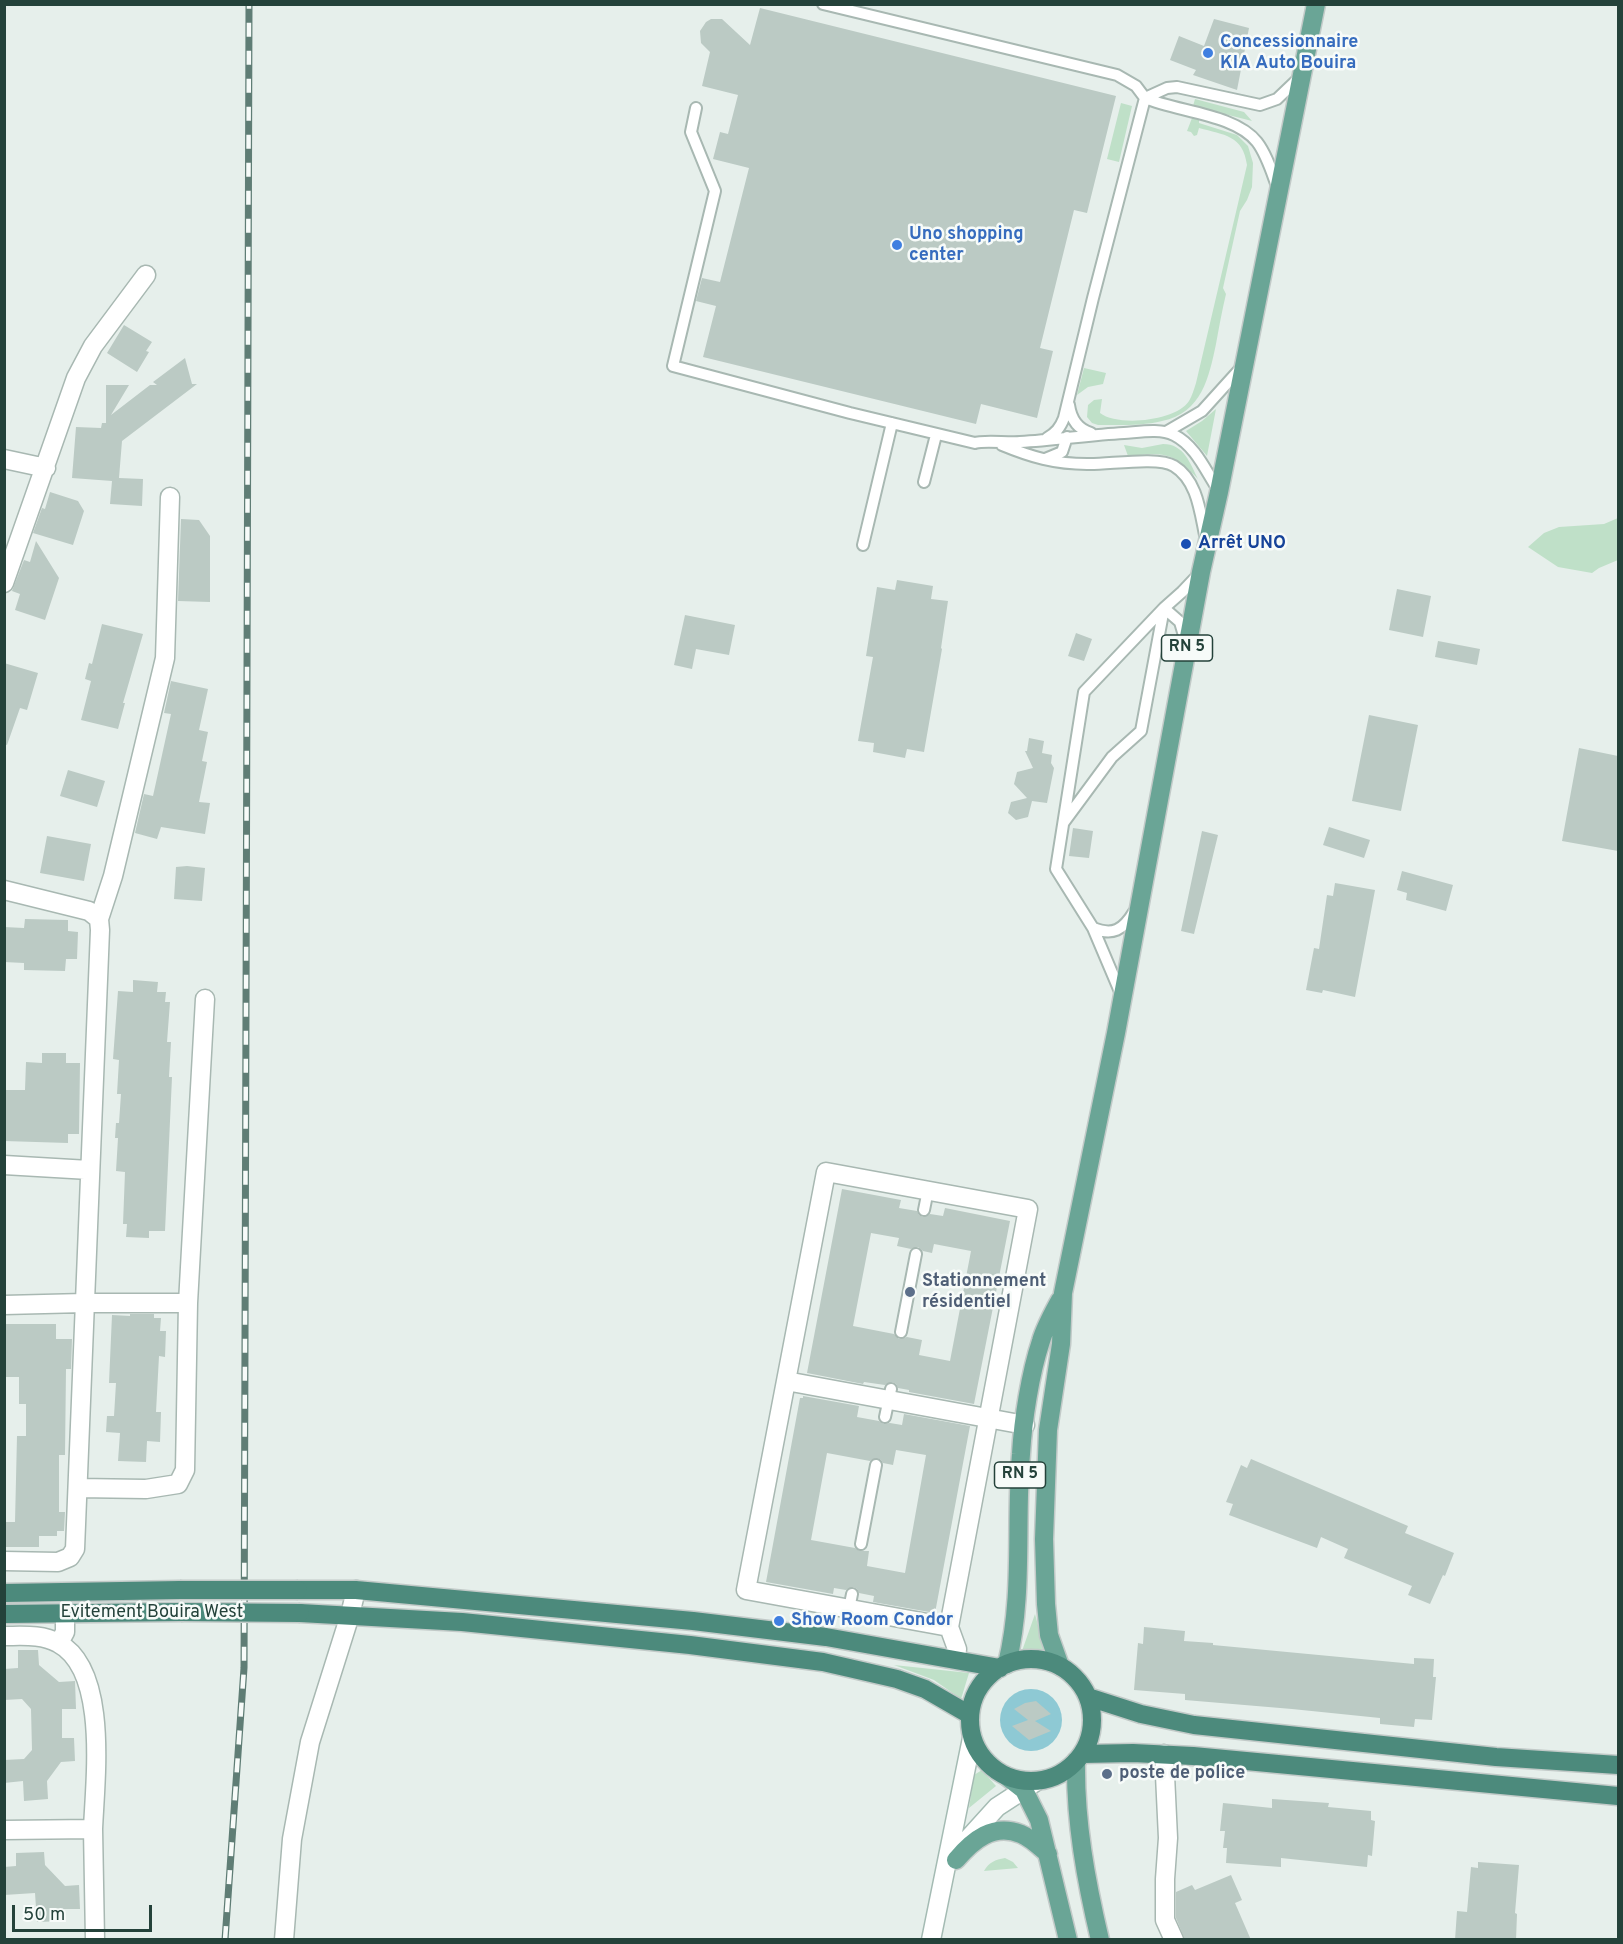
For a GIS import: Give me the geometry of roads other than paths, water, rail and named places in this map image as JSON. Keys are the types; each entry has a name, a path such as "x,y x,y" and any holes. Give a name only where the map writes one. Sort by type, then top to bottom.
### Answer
{"highway":[{"name":"Evitement Bouira West","path":"4,1593 356,1590 693,1621 826,1637 1003,1666"},
{"name":"Evitement Bouira West","path":"4,1614 300,1613 462,1622 823,1662 897,1679 925,1689 970,1715"},
{"path":"1024,1659 1043,1660 1060,1666 1081,1685 1088,1697 1092,1711 1089,1740 1079,1757 1066,1771 1053,1777 1031,1785 1006,1776 985,1761 972,1738 970,1715 979,1688 988,1677 1003,1666 1024,1659"},
{"path":"1088,1697 1141,1714 1194,1725 1496,1757 1618,1765"},
{"path":"1079,1757 1164,1754 1612,1795"}],"main road":[{"name":"RN 5","path":"1060,1666 1049,1635 1044,1539 1048,1430 1061,1344 1063,1293 1122,998 1201,572 1316,4"},
{"name":"RN 5","path":"1003,1666 1016,1615 1019,1482 1024,1425 1041,1340 1063,1293"},
{"path":"1079,1757 1075,1791 1089,1887 1100,1940"},
{"path":"1031,1785 1068,1940"},
{"path":"956,1860 970,1843 985,1834 996,1832 1022,1834 1048,1854"}],"street":[{"path":"4,583 76,378 93,346 146,275"},
{"path":"4,459 46,468"},
{"path":"4,1561 58,1562 70,1557 75,1549 99,919 113,876 165,658 170,497"},
{"path":"4,890 89,911 99,919"},
{"path":"78,1488 146,1489 178,1484 185,1470 188,1304 205,999"},
{"path":"4,1165 89,1170"},
{"path":"948,1658 956,1658 957,1649 950,1631 1028,1209 826,1172 746,1590 850,1601 950,1631"},
{"path":"4,1305 84,1302 188,1304"},
{"path":"786,1381 888,1402 1024,1425"},
{"path":"284,1940 292,1839 310,1742 356,1590"},
{"path":"59,1643 65,1632 65,1613"},
{"path":"4,1636 33,1635 59,1643 74,1657 88,1682 94,1709 96,1756 93,1829 95,1940"},
{"path":"931,1940 972,1738"},
{"path":"1164,1754 1168,1838 1165,1920 1174,1940"},
{"path":"939,1901 956,1860 968,1839 997,1807 1031,1785"},
{"path":"1612,1795 1618,1807"},
{"path":"4,1830 93,1829"}],"lane":[{"path":"823,4 1117,75 1136,86 1145,98 1240,127 1258,143 1279,192"},
{"path":"1145,98 1167,88 1177,87 1260,105 1277,99 1302,75"},
{"path":"1038,441 1054,434 1061,427 1145,98"},
{"path":"696,108 691,132 715,191 673,366 936,435 975,443 980,441 998,443 1038,441 1094,434 1166,432 1178,437 1193,451 1219,492"},
{"path":"1166,432 1202,411 1244,364"},
{"path":"1068,400 1071,418 1082,430 1094,434"},
{"path":"863,545 891,423"},
{"path":"924,482 936,435"},
{"path":"1042,460 1062,452 1067,437"},
{"path":"998,443 1042,460 1086,465 1157,461 1174,465 1194,488 1207,544"},
{"path":"1122,998 1093,927 1056,869 1084,692 1201,572"},
{"path":"1164,608 1180,622 1187,649"},
{"path":"1062,825 1112,757 1141,731 1164,608"},
{"path":"1093,927 1105,933 1116,930 1126,924 1139,904"},
{"path":"924,1210 928,1190"},
{"path":"901,1332 916,1254"},
{"path":"861,1544 876,1466"}],"water":[{"path":"1031,1689 1043,1691 1053,1698 1060,1708 1062,1720 1060,1732 1053,1742 1043,1749 1031,1751 1019,1749 1009,1742 1002,1732 1000,1720 1002,1708 1009,1698 1019,1691"}],"railway":[{"path":"225,1940 244,1668 249,4"}],"place":[{"name":"Concessionnaire KIA Auto Bouira","path":"1208,53"},
{"name":"Uno shopping center","path":"897,245"},
{"name":"Arrêt UNO","path":"1186,544"},
{"name":"Stationnement résidentiel","path":"910,1292"},
{"name":"Show Room Condor","path":"779,1621"},
{"name":"poste de police","path":"1107,1774"}]}
